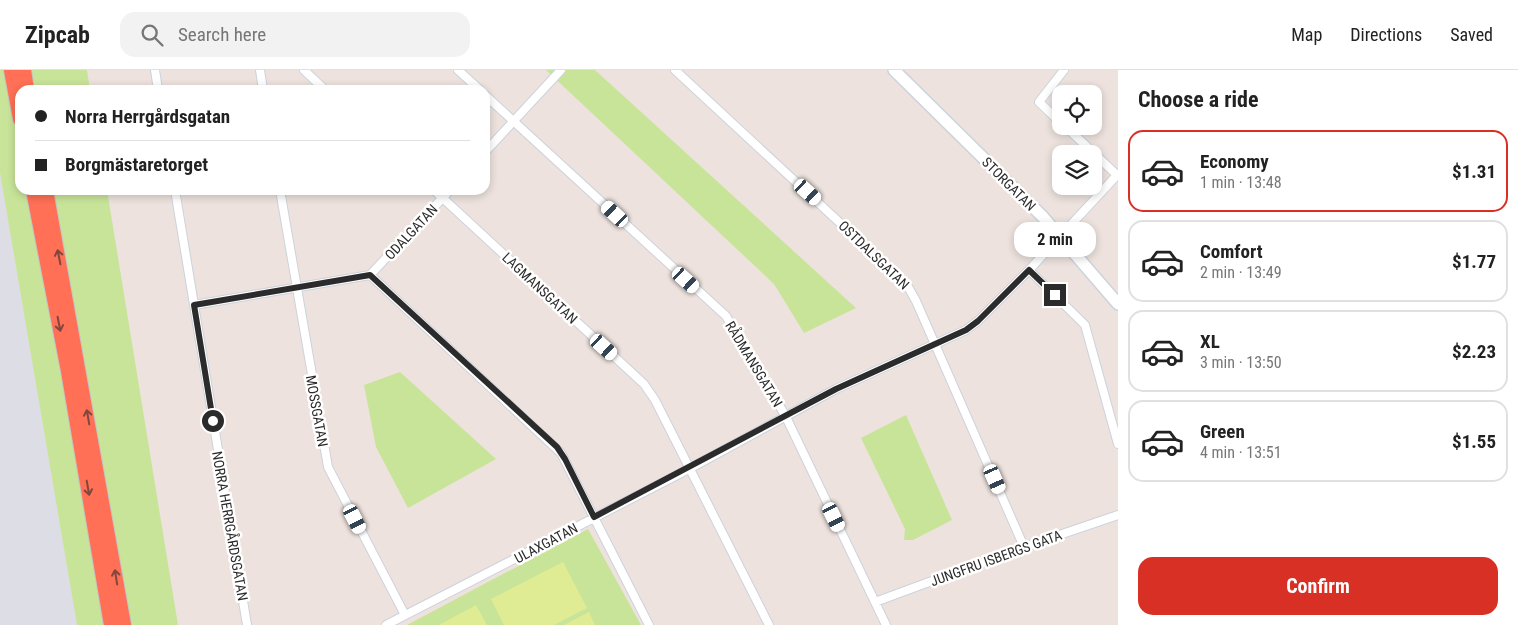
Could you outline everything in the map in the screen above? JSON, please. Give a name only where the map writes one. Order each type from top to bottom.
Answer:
[{"type":"highway","points":[[10,70],[15,93]]},
{"type":"highway","points":[[24,70],[26,85]]},
{"type":"highway","points":[[34,195],[74,410],[111,625]]},
{"type":"highway","points":[[47,195],[124,625]]},
{"type":"main road","name":"STORGATAN","points":[[894,70],[1063,233],[1118,304]]},
{"type":"main road","name":"STORGATAN","points":[[905,70],[1063,233],[1118,293]]},
{"type":"street","points":[[155,70],[157,85]]},
{"type":"street","points":[[260,70],[262,85]]},
{"type":"street","points":[[304,70],[320,85]]},
{"type":"street","points":[[458,70],[474,85]]},
{"type":"street","points":[[490,147],[561,70]]},
{"type":"street","name":"OSTDALSGATAN","points":[[676,70],[902,278],[914,296],[936,344],[1024,547]]},
{"type":"street","points":[[1052,85],[1064,70]]},
{"type":"street","points":[[1052,85],[1039,102],[1052,114]]},
{"type":"street","name":"RÅDMANSGATAN","points":[[490,99],[726,316],[786,417],[886,625]]},
{"type":"street","points":[[1075,135],[1118,175]]},
{"type":"street","name":"ULAXGATAN","points":[[386,625],[689,469],[836,389],[972,326],[1029,270],[1118,175]]},
{"type":"street","name":"NORRA HERRGÅRDSGATAN","points":[[176,195],[247,625]]},
{"type":"street","name":"MOSSGATAN","points":[[281,195],[328,467],[405,616]]},
{"type":"street","name":"LAGMANSGATAN","points":[[440,195],[644,384],[769,625]]},
{"type":"street","name":"ODALGATAN","points":[[370,275],[446,195]]},
{"type":"street","points":[[1029,270],[1085,325],[1118,444]]},
{"type":"street","points":[[194,305],[370,275],[557,447],[565,459],[649,625]]},
{"type":"street","name":"JUNGFRU ISBERGS GATA","points":[[875,602],[1024,547],[1118,515]]},
{"type":"shaded area","points":[[0,173],[77,625],[0,625]]},
{"type":"green space","points":[[0,70],[87,70],[89,85],[15,85],[15,195],[108,195],[178,625],[77,625],[0,173]]},
{"type":"green space","points":[[546,70],[595,70],[856,308],[804,333],[774,284]]},
{"type":"green space","points":[[400,372],[496,459],[408,508],[376,447],[364,385]]},
{"type":"green space","points":[[906,415],[952,520],[913,540],[904,540],[905,529],[861,438]]},
{"type":"green space","points":[[588,529],[641,625],[407,625]]},
{"type":"green space","points":[[563,562],[587,608],[554,625],[504,625],[491,599]]},
{"type":"green space","points":[[476,605],[487,625],[439,625]]},
{"type":"green space","points":[[589,612],[595,625],[564,625]]},
{"type":"route","points":[[213,421],[194,305],[370,275],[557,447],[562,453],[594,517],[689,469],[836,389],[966,330],[978,321],[1029,270],[1055,295]]}]
